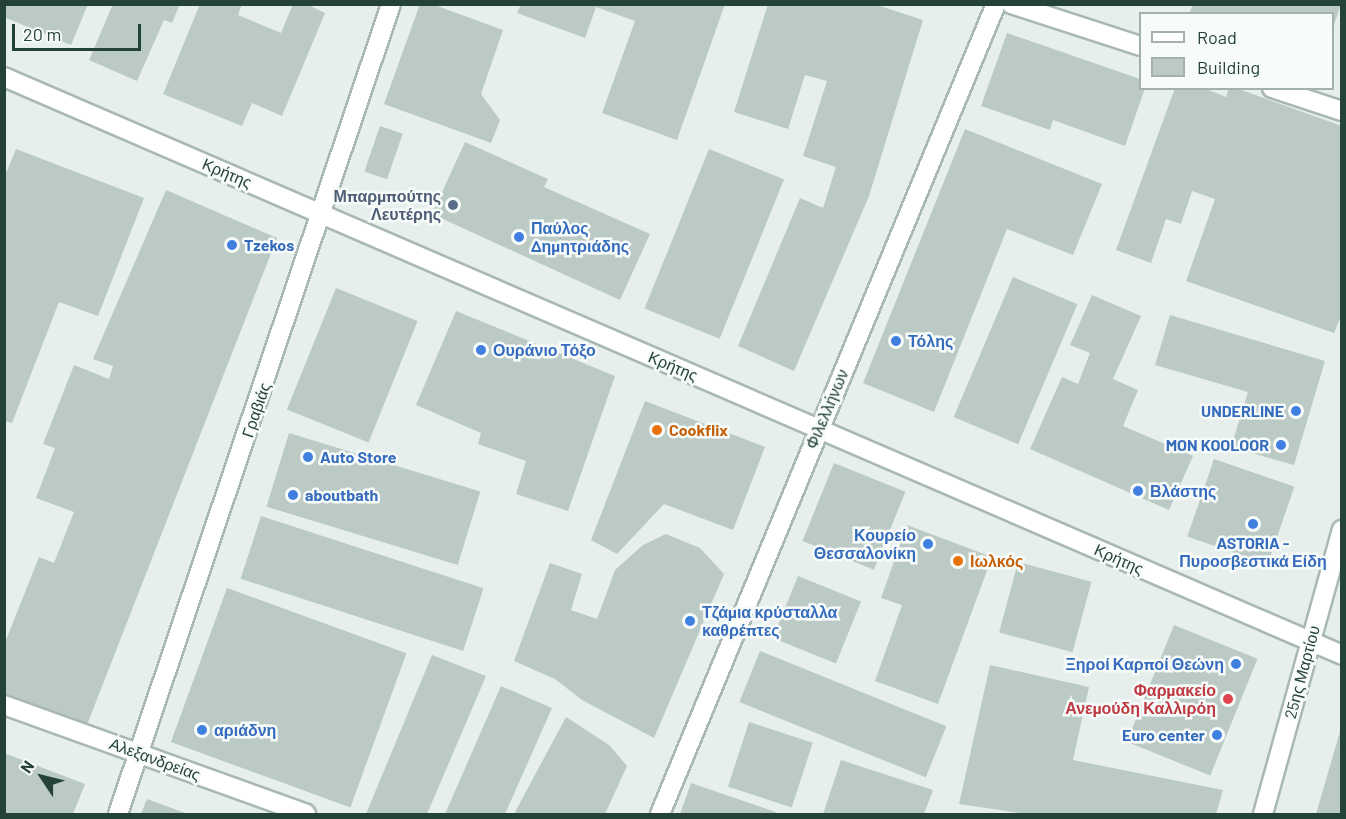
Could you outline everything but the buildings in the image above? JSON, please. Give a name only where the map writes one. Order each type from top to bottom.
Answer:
[{"type":"street","name":"Γραβιάς","points":[[118,814],[323,214],[391,4]]},
{"type":"street","name":"Φιλελλήνων","points":[[660,814],[996,4]]},
{"type":"street","points":[[1011,4],[1139,46]]},
{"type":"street","name":"Κρήτης","points":[[6,82],[323,214],[1341,655]]},
{"type":"street","points":[[1278,90],[1341,111]]},
{"type":"street","name":"25ης Μαρτίου","points":[[1263,814],[1341,530]]},
{"type":"street","name":"Αλεξανδρείας","points":[[4,705],[306,814]]},
{"type":"place","name":"Μπαρμπούτης Λευτέρης","points":[[453,205]]},
{"type":"place","name":"Παύλος Δημητριάδης","points":[[519,237]]},
{"type":"place","name":"Tzekos","points":[[232,245]]},
{"type":"place","name":"Τόλης","points":[[896,341]]},
{"type":"place","name":"Ουράνιο Τόξο","points":[[481,350]]},
{"type":"place","name":"UNDERLINE","points":[[1296,411]]},
{"type":"place","name":"Cookflix","points":[[657,430]]},
{"type":"place","name":"MON KOOLOOR","points":[[1281,445]]},
{"type":"place","name":"Auto Store","points":[[308,457]]},
{"type":"place","name":"Βλάστης","points":[[1138,491]]},
{"type":"place","name":"aboutbath","points":[[293,495]]},
{"type":"place","name":"ASTORIA - Πυροσβεστικά Είδη","points":[[1253,524]]},
{"type":"place","name":"Κουρείο Θεσσαλονίκη","points":[[928,544]]},
{"type":"place","name":"Ιωλκός","points":[[958,561]]},
{"type":"place","name":"Τζάμια κρύσταλλα καθρέπτες","points":[[690,621]]},
{"type":"place","name":"Ξηροί Καρποί Θεώνη","points":[[1236,664]]},
{"type":"place","name":"Φαρμακείο Ανεμούδη Καλλιρόη","points":[[1228,699]]},
{"type":"place","name":"αριάδνη","points":[[202,730]]},
{"type":"place","name":"Euro center","points":[[1217,735]]}]
